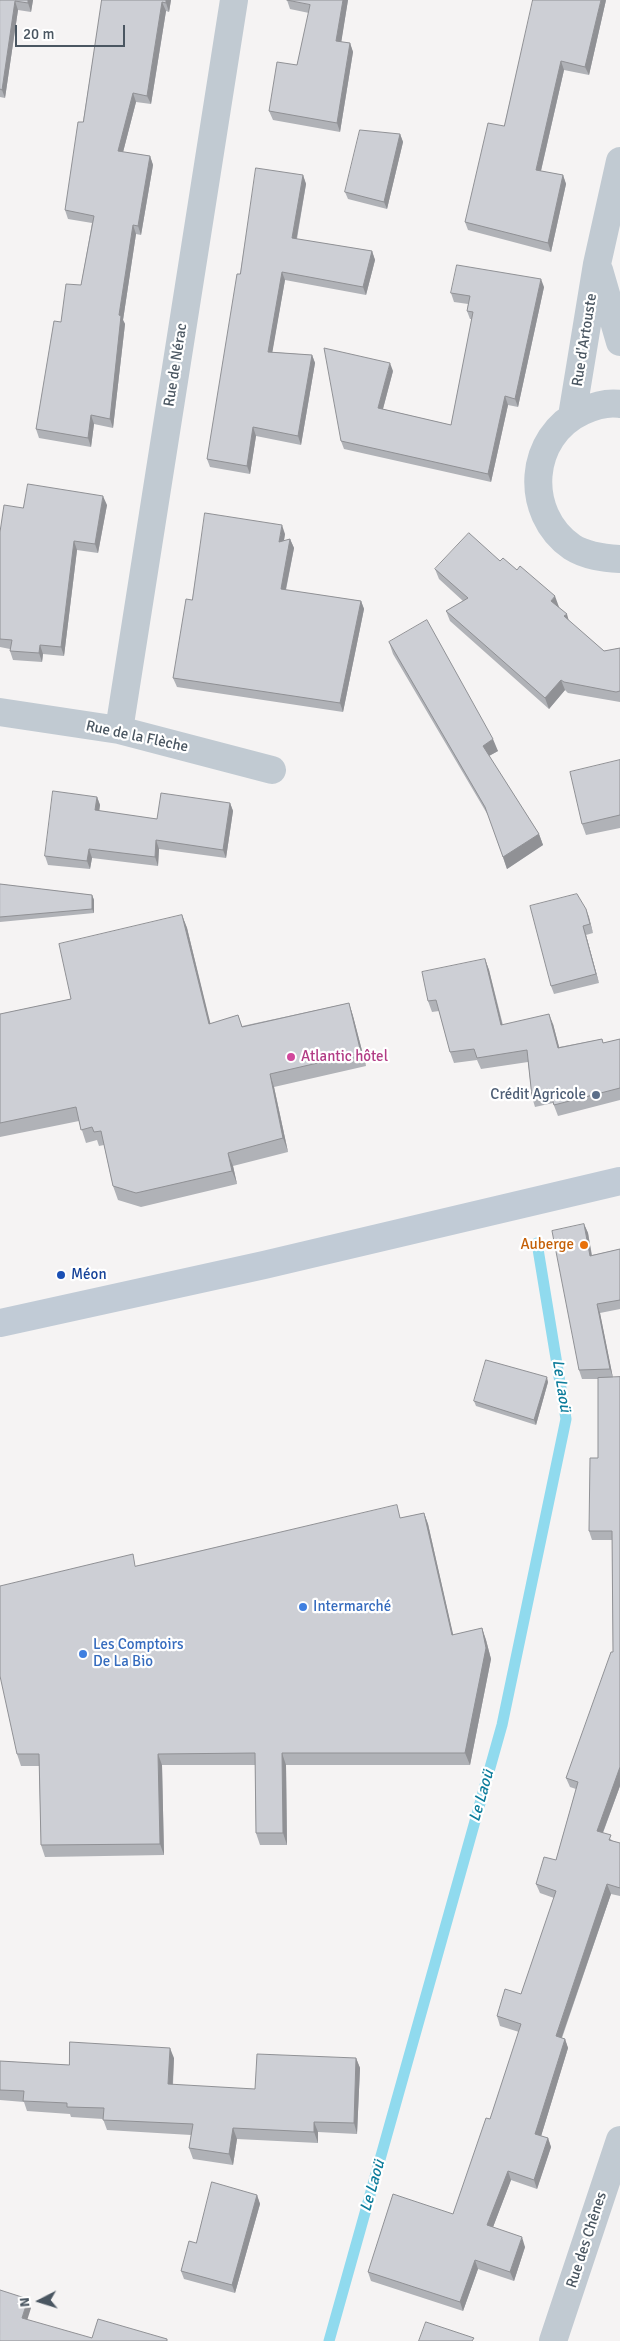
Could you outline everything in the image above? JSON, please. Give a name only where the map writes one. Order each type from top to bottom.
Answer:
[{"type":"main road","points":[[0,1323],[264,1265],[620,1181]]},
{"type":"street","name":"Rue de Nérac","points":[[119,730],[234,0]]},
{"type":"street","name":"Rue d'Artouste","points":[[572,416],[597,264],[620,161]]},
{"type":"street","name":"Rue d'Artouste","points":[[597,264],[620,342]]},
{"type":"street","name":"Rue d'Artouste","points":[[620,404],[593,407],[572,416],[553,434],[541,456],[537,482],[541,507],[554,530],[573,547],[597,557],[620,559]]},
{"type":"street","name":"Rue de la Flèche","points":[[0,712],[119,730],[272,770]]},
{"type":"street","name":"Rue des Chênes","points":[[553,2341],[620,2140]]},
{"type":"building","points":[[0,0],[28,0],[28,3],[15,1],[2,90],[0,89]]},
{"type":"building","points":[[102,0],[166,0],[166,3],[162,2],[147,96],[133,93],[118,151],[150,156],[138,226],[133,225],[119,315],[121,316],[110,419],[91,415],[88,438],[36,429],[54,321],[61,322],[66,284],[81,285],[94,216],[65,210],[78,122],[83,122]]},
{"type":"building","points":[[287,0],[343,0],[336,41],[350,43],[337,123],[269,111],[277,62],[297,65],[310,5]]},
{"type":"building","points":[[533,0],[601,0],[585,67],[561,61],[536,170],[563,175],[548,243],[465,222],[488,123],[504,126]]},
{"type":"building","points":[[360,130],[400,134],[384,202],[345,192]]},
{"type":"building","points":[[256,168],[303,175],[292,238],[372,251],[363,287],[282,272],[268,352],[312,355],[298,436],[253,427],[247,466],[207,459],[237,274],[240,274]]},
{"type":"building","points":[[457,265],[541,279],[515,399],[505,396],[488,474],[341,441],[324,348],[390,363],[378,408],[451,425],[473,312],[467,311],[470,296],[451,293]]},
{"type":"building","points":[[28,484],[103,496],[95,544],[74,541],[61,647],[40,645],[39,653],[10,651],[12,640],[0,639],[0,532],[4,505],[23,508]]},
{"type":"building","points":[[205,513],[282,525],[279,542],[290,539],[281,589],[361,601],[340,703],[173,678],[186,599],[192,600]]},
{"type":"building","points":[[469,533],[500,561],[503,558],[517,570],[520,566],[555,596],[551,601],[567,614],[564,616],[604,651],[620,648],[620,691],[616,692],[561,680],[545,698],[446,611],[468,598],[435,569]]},
{"type":"building","points":[[427,620],[493,739],[483,746],[539,834],[503,857],[485,807],[389,642]]},
{"type":"building","points":[[620,760],[620,815],[582,824],[570,772]]},
{"type":"building","points":[[53,791],[97,797],[95,810],[157,819],[161,793],[230,803],[223,850],[156,840],[155,857],[89,849],[87,861],[45,856]]},
{"type":"building","points":[[0,884],[92,895],[92,909],[0,917]]},
{"type":"building","points":[[577,894],[586,909],[590,924],[583,926],[596,974],[551,986],[530,906]]},
{"type":"building","points":[[182,915],[209,1024],[238,1015],[242,1027],[349,1003],[361,1053],[270,1074],[283,1138],[228,1153],[232,1171],[136,1193],[113,1186],[101,1131],[94,1132],[92,1127],[81,1130],[76,1107],[0,1123],[0,1014],[71,999],[59,944]]},
{"type":"building","points":[[485,959],[501,1025],[549,1014],[558,1048],[602,1039],[603,1043],[620,1039],[620,1088],[554,1105],[550,1092],[532,1097],[527,1050],[477,1058],[474,1049],[450,1052],[436,1000],[428,1001],[422,972]]},
{"type":"building","points":[[584,1224],[590,1256],[620,1249],[620,1300],[597,1304],[610,1369],[579,1370],[552,1231]]},
{"type":"building","points":[[486,1360],[547,1377],[534,1420],[474,1401]]},
{"type":"building","points":[[620,1377],[620,1767],[597,1831],[611,1835],[609,1840],[620,1843],[620,1888],[607,1884],[556,2036],[565,2039],[535,2134],[548,2138],[534,2180],[508,2171],[487,2225],[522,2237],[510,2272],[475,2260],[460,2302],[368,2272],[393,2194],[453,2214],[486,2118],[490,2119],[521,2024],[497,2016],[505,1989],[521,1994],[556,1891],[536,1884],[544,1857],[556,1860],[578,1782],[566,1778],[611,1652],[613,1652],[612,1531],[589,1531],[590,1458],[598,1458],[598,1378]]},
{"type":"building","points":[[397,1505],[400,1518],[424,1513],[452,1635],[482,1628],[486,1648],[465,1753],[282,1753],[283,1833],[256,1833],[255,1753],[158,1754],[160,1844],[41,1845],[39,1754],[17,1754],[0,1676],[0,1586],[133,1554],[135,1566]]},
{"type":"building","points":[[70,2042],[170,2048],[168,2084],[255,2089],[257,2054],[356,2058],[354,2123],[314,2122],[314,2132],[233,2128],[229,2154],[189,2148],[193,2124],[103,2120],[104,2108],[67,2107],[67,2103],[23,2101],[24,2091],[0,2090],[0,2061],[69,2065]]},
{"type":"building","points":[[212,2182],[257,2195],[232,2285],[181,2271],[189,2241],[196,2243]]},
{"type":"building","points":[[0,2290],[28,2299],[22,2318],[92,2338],[98,2319],[167,2339],[167,2341],[0,2341]]},
{"type":"building","points":[[426,2322],[474,2338],[472,2341],[419,2341]]},
{"type":"waterway","name":"Le Laoü","points":[[329,2341],[502,1725],[566,1419],[537,1243]]},
{"type":"place","name":"Atlantic hôtel","points":[[291,1057]]},
{"type":"place","name":"Crédit Agricole","points":[[596,1095]]},
{"type":"place","name":"Auberge","points":[[584,1245]]},
{"type":"place","name":"Méon","points":[[61,1275]]},
{"type":"place","name":"Intermarché","points":[[303,1607]]},
{"type":"place","name":"Les Comptoirs De La Bio","points":[[83,1654]]}]
